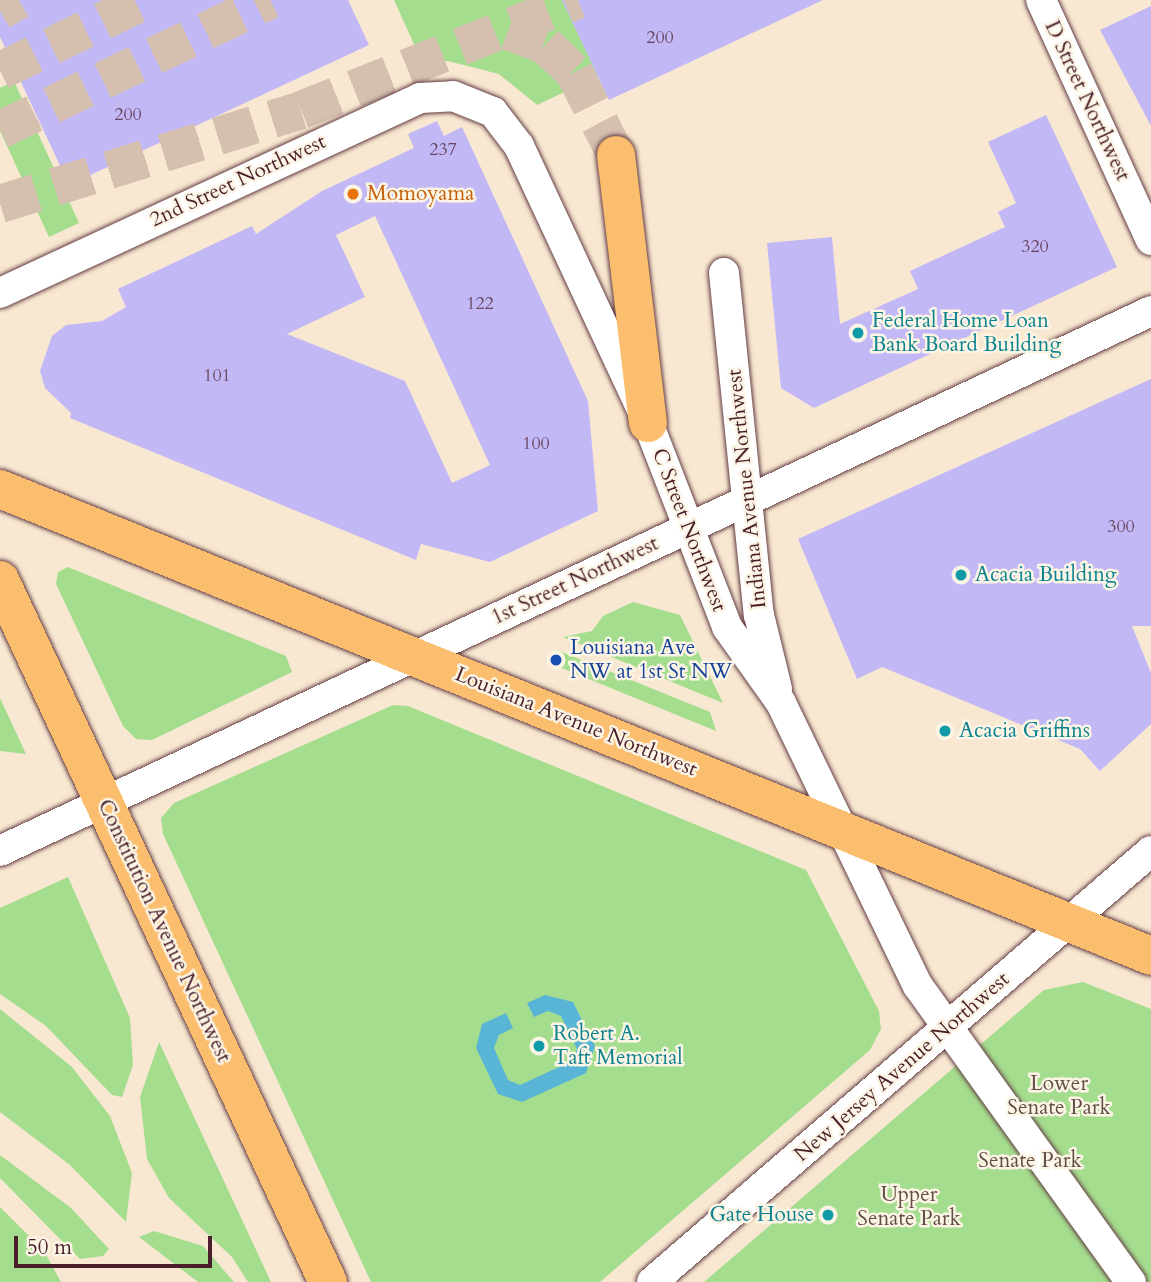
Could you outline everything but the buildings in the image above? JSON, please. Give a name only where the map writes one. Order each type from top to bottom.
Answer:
[{"type":"main road","points":[[615,155],[648,423]]},
{"type":"main road","name":"Louisiana Avenue Northwest","points":[[0,489],[839,827],[1151,956]]},
{"type":"main road","name":"Constitution Avenue Northwest","points":[[0,580],[327,1282]]},
{"type":"street","name":"D Street Northwest","points":[[1041,0],[1151,240]]},
{"type":"street","name":"2nd Street Northwest","points":[[0,292],[402,105],[438,95],[480,104]]},
{"type":"street","name":"C Street Northwest","points":[[480,104],[519,146],[648,423],[727,628],[781,703],[918,986],[1131,1282]]},
{"type":"street","name":"Indiana Avenue Northwest","points":[[724,273],[759,615],[781,703]]},
{"type":"street","name":"1st Street Northwest","points":[[0,851],[1151,311]]},
{"type":"street","name":"New Jersey Avenue Northwest","points":[[652,1282],[1151,852]]},
{"type":"green space","points":[[394,0],[562,0],[598,76],[537,105],[499,74],[448,61],[423,64]]},
{"type":"green space","points":[[14,81],[79,223],[49,237],[0,131],[0,88]]},
{"type":"green space","points":[[68,567],[286,656],[292,672],[152,740],[136,739],[123,726],[56,584],[58,572]]},
{"type":"green space","points":[[633,602],[680,615],[723,703],[563,637],[592,631],[603,616]]},
{"type":"green space","points":[[557,650],[710,712],[716,731],[552,664]]},
{"type":"green space","points":[[0,698],[26,754],[0,751]]},
{"type":"green space","points":[[393,705],[408,706],[806,870],[879,1011],[881,1029],[870,1050],[600,1282],[371,1282],[163,834],[161,818],[174,803]]},
{"type":"green space","points":[[68,877],[130,1018],[133,1065],[122,1097],[112,1095],[46,1026],[0,994],[0,908]]},
{"type":"green space","name":"Senate Park","points":[[1083,982],[1151,1009],[1151,1282],[704,1282],[1044,990]]},
{"type":"green space","points":[[0,1009],[72,1067],[110,1116],[132,1173],[126,1222],[70,1165],[0,1112]]},
{"type":"green space","points":[[159,1042],[271,1282],[248,1282],[232,1257],[169,1198],[147,1159],[140,1097]]},
{"type":"green space","points":[[0,1155],[71,1208],[109,1249],[103,1256],[80,1259],[0,1178]]},
{"type":"green space","points":[[0,1207],[44,1251],[61,1282],[0,1282]]},
{"type":"green space","points":[[154,1231],[203,1246],[234,1282],[198,1282],[139,1237]]},
{"type":"water","points":[[545,995],[573,1002],[595,1046],[586,1073],[522,1102],[498,1094],[476,1048],[482,1024],[506,1013],[513,1028],[499,1035],[494,1048],[508,1080],[520,1085],[572,1061],[577,1049],[561,1016],[548,1011],[534,1017],[527,1003]]},
{"type":"tunnel","points":[[0,11],[19,0]]},
{"type":"tunnel","points":[[0,71],[146,0]]},
{"type":"tunnel","points":[[0,130],[270,0]]},
{"type":"tunnel","points":[[0,204],[301,110],[578,0]]},
{"type":"tunnel","points":[[508,31],[545,45],[574,72],[616,155]]},
{"type":"place","name":"Momoyama","points":[[353,194]]},
{"type":"place","name":"Federal Home Loan Bank Board Building","points":[[858,333]]},
{"type":"place","name":"Acacia Building","points":[[961,575]]},
{"type":"place","name":"Louisiana Ave NW at 1st St NW","points":[[556,660]]},
{"type":"place","name":"Acacia Griffins","points":[[945,731]]},
{"type":"place","name":"Robert A. Taft Memorial","points":[[539,1046]]},
{"type":"place","name":"Gate House","points":[[828,1215]]},
{"type":"park label","name":"Lower Senate Park","points":[[1059,1096]]},
{"type":"park label","name":"Upper Senate Park","points":[[909,1207]]}]
